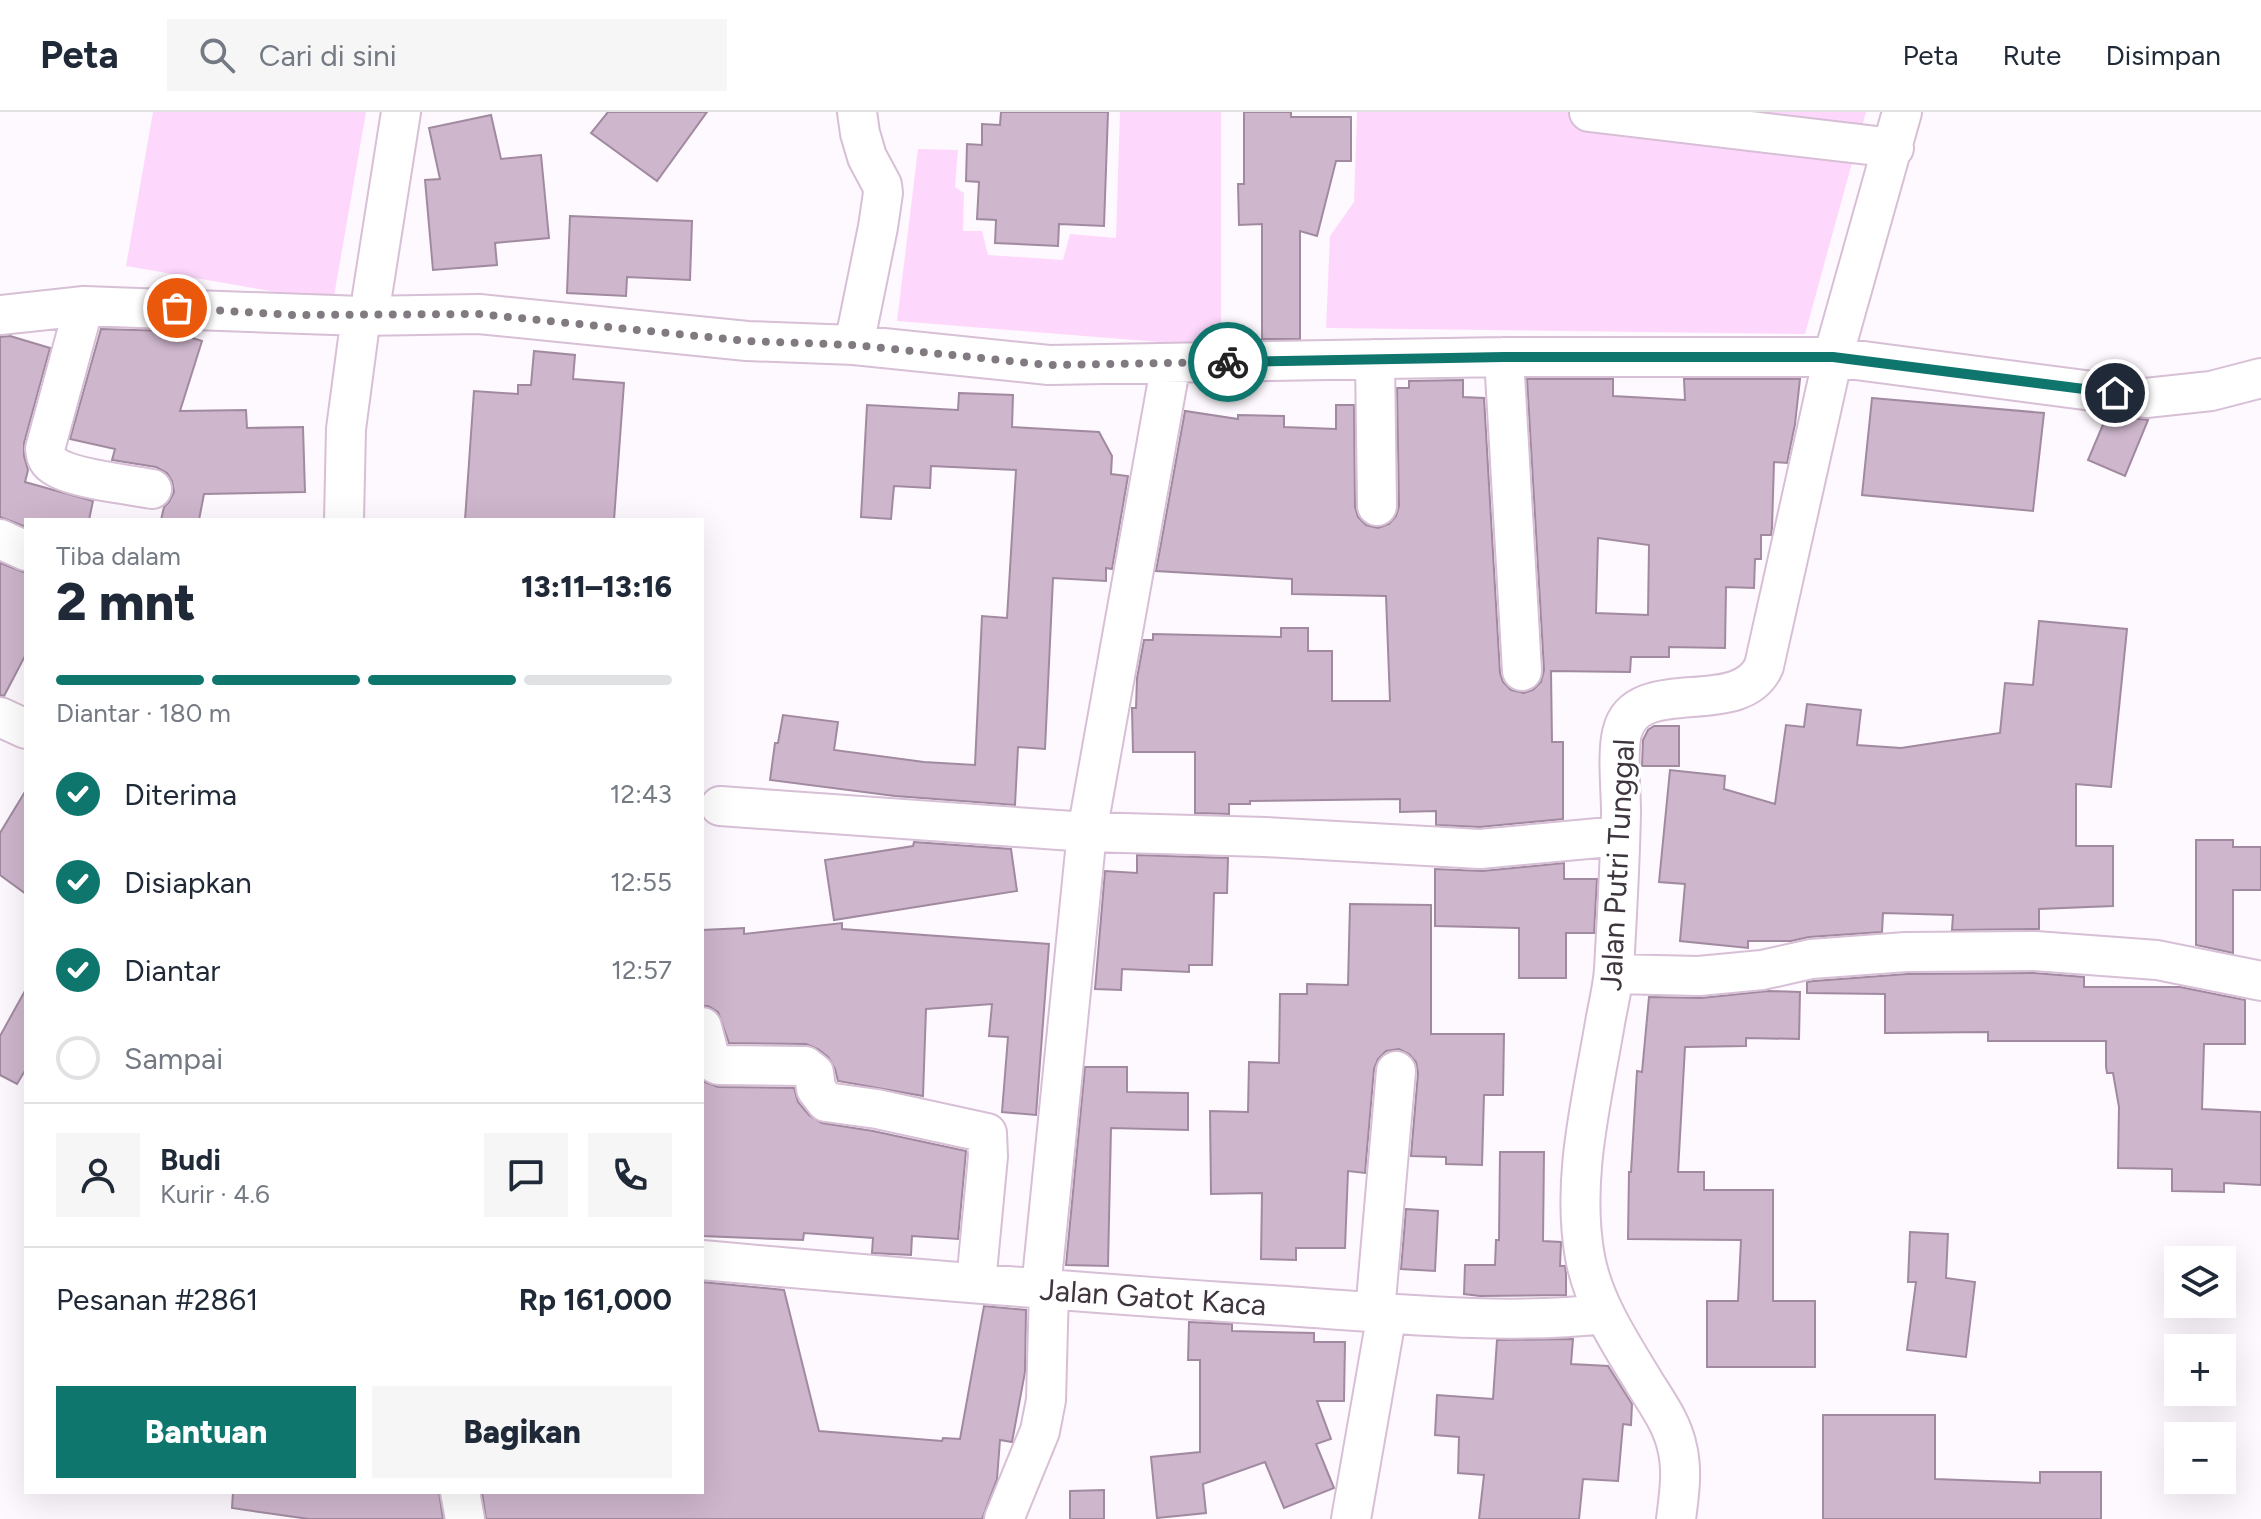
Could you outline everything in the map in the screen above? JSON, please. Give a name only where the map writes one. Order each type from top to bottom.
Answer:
[{"type":"street","points":[[344,518],[346,429],[372,296],[401,112]]},
{"type":"street","points":[[854,345],[883,193],[867,157],[857,112]]},
{"type":"street","points":[[1589,112],[1898,130]]},
{"type":"street","name":"Jalan Putri Tunggal","points":[[1676,1519],[1680,1476],[1678,1449],[1671,1428],[1605,1314],[1586,1260],[1581,1226],[1585,1136],[1614,974],[1621,734],[1629,718],[1651,704],[1735,692],[1759,677],[1833,357],[1898,130]]},
{"type":"street","points":[[84,306],[45,449],[46,458],[53,466],[67,472],[152,489]]},
{"type":"street","points":[[0,315],[84,306],[368,316],[479,314],[747,341],[854,345],[1049,365],[1504,357],[1833,357],[2146,398],[2211,391],[2261,378]]},
{"type":"street","points":[[1504,357],[1522,671]]},
{"type":"street","points":[[1375,359],[1377,506]]},
{"type":"street","points":[[1004,1519],[1040,1431],[1046,1400],[1045,1290],[1087,832],[1171,363]]},
{"type":"street","points":[[0,539],[24,550]]},
{"type":"street","points":[[0,717],[24,728]]},
{"type":"street","points":[[720,806],[1087,832],[1281,837],[1480,849],[1620,836]]},
{"type":"street","points":[[1614,974],[1699,976],[1762,970],[1811,959],[1906,952],[2035,951],[2157,960],[2261,981]]},
{"type":"street","points":[[704,1035],[711,1061],[718,1065],[805,1066],[814,1073],[816,1089],[826,1102],[877,1109],[987,1133],[988,1156],[976,1283]]},
{"type":"street","points":[[1351,1519],[1381,1312],[1396,1071]]},
{"type":"street","name":"Jalan Gatot Kaca","points":[[704,1260],[1045,1290],[1381,1312],[1526,1320],[1605,1314]]},
{"type":"street","points":[[460,1494],[465,1519]]},
{"type":"shaded area","points":[[153,112],[366,112],[333,302],[126,266]]},
{"type":"shaded area","points":[[1120,112],[1221,112],[1221,347],[897,321],[918,149],[958,150],[955,187],[964,193],[963,231],[982,231],[988,255],[1063,260],[1070,234],[1116,238]]},
{"type":"shaded area","points":[[1357,112],[1866,112],[1805,334],[1326,328],[1330,236],[1354,202]]},
{"type":"building","points":[[608,112],[707,112],[657,181],[591,133]]},
{"type":"building","points":[[1001,112],[1108,112],[1104,226],[1059,224],[1058,246],[995,243],[996,220],[977,219],[979,182],[966,181],[967,144],[982,145],[982,124],[1000,125]]},
{"type":"building","points":[[1244,112],[1291,112],[1291,117],[1351,117],[1351,161],[1336,161],[1317,236],[1300,231],[1300,339],[1262,339],[1262,224],[1239,225],[1238,184],[1244,184]]},
{"type":"building","points":[[491,115],[501,159],[541,155],[549,238],[495,243],[497,265],[433,270],[425,180],[440,179],[429,128]]},
{"type":"building","points":[[570,216],[692,221],[690,280],[627,277],[626,296],[567,293]]},
{"type":"building","points":[[101,329],[169,331],[202,341],[180,411],[246,410],[247,428],[303,427],[305,492],[204,494],[199,518],[161,518],[164,507],[174,492],[167,473],[156,467],[112,460],[115,449],[70,439]]},
{"type":"building","points":[[10,336],[50,348],[24,443],[28,470],[25,482],[93,501],[89,518],[24,518],[24,526],[0,517],[0,337]]},
{"type":"building","points":[[534,351],[575,355],[573,379],[624,383],[614,518],[465,518],[474,391],[518,394],[518,385],[531,385]]},
{"type":"building","points":[[1527,379],[1613,379],[1613,396],[1685,400],[1684,379],[1800,379],[1787,463],[1774,462],[1771,535],[1761,535],[1761,559],[1755,559],[1754,588],[1726,587],[1725,648],[1669,647],[1669,657],[1631,657],[1630,672],[1551,671],[1552,742],[1563,742],[1563,819],[1480,827],[1436,825],[1436,811],[1400,812],[1400,799],[1250,801],[1250,804],[1229,804],[1229,814],[1195,813],[1195,752],[1133,752],[1132,708],[1136,708],[1137,678],[1144,640],[1153,640],[1153,634],[1281,637],[1281,628],[1308,628],[1308,651],[1332,651],[1332,701],[1390,701],[1386,596],[1292,594],[1292,579],[1156,571],[1185,411],[1238,419],[1238,415],[1284,416],[1284,427],[1336,429],[1336,405],[1354,405],[1355,507],[1358,517],[1366,525],[1378,528],[1389,524],[1399,506],[1397,388],[1409,388],[1409,381],[1463,380],[1463,397],[1484,398],[1500,673],[1511,690],[1524,693],[1541,682],[1544,670]],"holes":[[[1598,538],[1649,545],[1648,615],[1596,613]]]},
{"type":"building","points":[[959,393],[1013,395],[1012,427],[1099,432],[1112,456],[1111,474],[1128,476],[1112,569],[1106,568],[1106,581],[1053,578],[1045,749],[1018,747],[1015,805],[895,796],[770,780],[783,715],[838,722],[834,750],[924,762],[975,765],[982,616],[1007,618],[1016,470],[931,466],[930,488],[894,486],[891,519],[861,517],[867,405],[958,410]]},
{"type":"building","points":[[1872,398],[2044,413],[2033,511],[1862,495]]},
{"type":"building","points":[[2107,415],[2148,420],[2125,476],[2088,460]]},
{"type":"building","points":[[0,563],[24,572],[24,658],[4,696],[0,695]]},
{"type":"building","points":[[2039,621],[2127,629],[2111,787],[2076,784],[2076,846],[2113,846],[2113,906],[2039,909],[2039,929],[1952,930],[1953,915],[1883,913],[1882,932],[1791,941],[1748,941],[1748,948],[1680,941],[1685,884],[1659,882],[1670,770],[1725,776],[1724,789],[1775,804],[1786,725],[1804,727],[1807,704],[1861,710],[1857,745],[1901,748],[2000,733],[2005,683],[2033,685]]},
{"type":"building","points":[[1654,726],[1679,726],[1679,766],[1642,766],[1643,740]]},
{"type":"building","points":[[24,793],[24,893],[0,875],[0,833]]},
{"type":"building","points":[[2196,840],[2233,840],[2233,847],[2261,847],[2261,890],[2233,890],[2233,953],[2196,945]]},
{"type":"building","points":[[914,842],[1011,849],[1017,891],[834,920],[825,860],[913,846]]},
{"type":"building","points":[[1137,855],[1228,858],[1227,893],[1214,893],[1212,965],[1189,965],[1189,972],[1122,969],[1121,990],[1095,989],[1105,871],[1137,873]]},
{"type":"building","points":[[1564,863],[1564,879],[1597,879],[1594,933],[1566,933],[1566,978],[1519,978],[1519,928],[1435,926],[1435,869],[1482,871]]},
{"type":"building","points":[[1350,904],[1431,905],[1431,1034],[1504,1034],[1503,1095],[1484,1095],[1482,1165],[1446,1164],[1446,1157],[1411,1156],[1418,1073],[1416,1062],[1399,1049],[1386,1051],[1374,1069],[1365,1173],[1348,1171],[1345,1248],[1296,1248],[1296,1260],[1261,1259],[1262,1193],[1211,1194],[1210,1111],[1248,1112],[1249,1062],[1279,1063],[1280,994],[1307,994],[1307,984],[1348,985]]},
{"type":"building","points":[[842,923],[842,929],[1049,944],[1036,1115],[1002,1112],[1008,1037],[989,1036],[992,1004],[926,1009],[923,1096],[838,1081],[828,1057],[806,1044],[729,1043],[718,1012],[704,1006],[704,930],[744,928],[744,934]]},
{"type":"building","points":[[2034,973],[2084,977],[2084,987],[2180,987],[2245,1000],[2245,1044],[2204,1044],[2202,1109],[2261,1112],[2261,1185],[2224,1183],[2224,1192],[2172,1191],[2172,1169],[2118,1168],[2119,1107],[2113,1073],[2107,1073],[2106,1041],[1988,1041],[1988,1032],[1885,1033],[1885,994],[1807,993],[1807,982],[1814,981],[1907,974]]},
{"type":"building","points":[[1768,991],[1800,992],[1799,1039],[1746,1038],[1746,1046],[1685,1047],[1678,1172],[1704,1172],[1704,1190],[1773,1190],[1773,1301],[1815,1301],[1815,1367],[1707,1367],[1707,1301],[1738,1301],[1741,1240],[1628,1239],[1629,1172],[1637,1071],[1642,1072],[1649,997],[1701,998]]},
{"type":"building","points":[[24,993],[24,1072],[17,1084],[0,1075],[0,1036]]},
{"type":"building","points":[[1085,1067],[1127,1067],[1127,1092],[1188,1093],[1188,1130],[1111,1128],[1108,1266],[1066,1265]]},
{"type":"building","points":[[704,1082],[718,1087],[794,1088],[798,1102],[809,1115],[822,1123],[966,1151],[958,1239],[912,1236],[911,1255],[872,1253],[873,1238],[804,1233],[803,1240],[704,1236]]},
{"type":"building","points":[[1500,1152],[1544,1152],[1543,1241],[1561,1242],[1560,1266],[1565,1266],[1566,1295],[1464,1294],[1465,1265],[1495,1265],[1496,1240],[1499,1240]]},
{"type":"building","points":[[1406,1209],[1438,1211],[1435,1271],[1401,1269]]},
{"type":"building","points":[[1910,1232],[1948,1234],[1946,1278],[1975,1282],[1966,1357],[1907,1350],[1916,1282],[1908,1282]]},
{"type":"building","points":[[704,1282],[784,1290],[819,1431],[942,1441],[943,1438],[960,1439],[984,1306],[1026,1310],[1025,1372],[1012,1442],[1000,1440],[997,1479],[982,1519],[486,1519],[482,1494],[704,1494]]},
{"type":"building","points":[[1189,1322],[1232,1324],[1232,1331],[1314,1333],[1314,1342],[1345,1342],[1344,1401],[1317,1401],[1331,1439],[1316,1444],[1334,1488],[1284,1508],[1265,1462],[1203,1484],[1206,1513],[1157,1518],[1151,1457],[1200,1452],[1200,1360],[1188,1360]]},
{"type":"building","points":[[1573,1339],[1571,1364],[1608,1366],[1632,1404],[1631,1425],[1623,1424],[1618,1481],[1583,1479],[1579,1519],[1479,1519],[1484,1475],[1458,1473],[1459,1437],[1435,1435],[1437,1395],[1493,1399],[1497,1340]]},
{"type":"building","points":[[1823,1415],[1935,1415],[1935,1479],[2040,1483],[2040,1472],[2101,1472],[2101,1519],[1823,1519]]},
{"type":"building","points":[[1104,1490],[1104,1519],[1070,1519],[1070,1491]]},
{"type":"building","points":[[233,1494],[439,1494],[443,1519],[309,1519],[232,1508]]},
{"type":"way so far","points":[[177,308],[294,315],[479,314],[747,341],[854,345],[1049,365],[1228,362]]},
{"type":"route","points":[[1228,362],[1504,357],[1833,357],[2115,393]]}]
